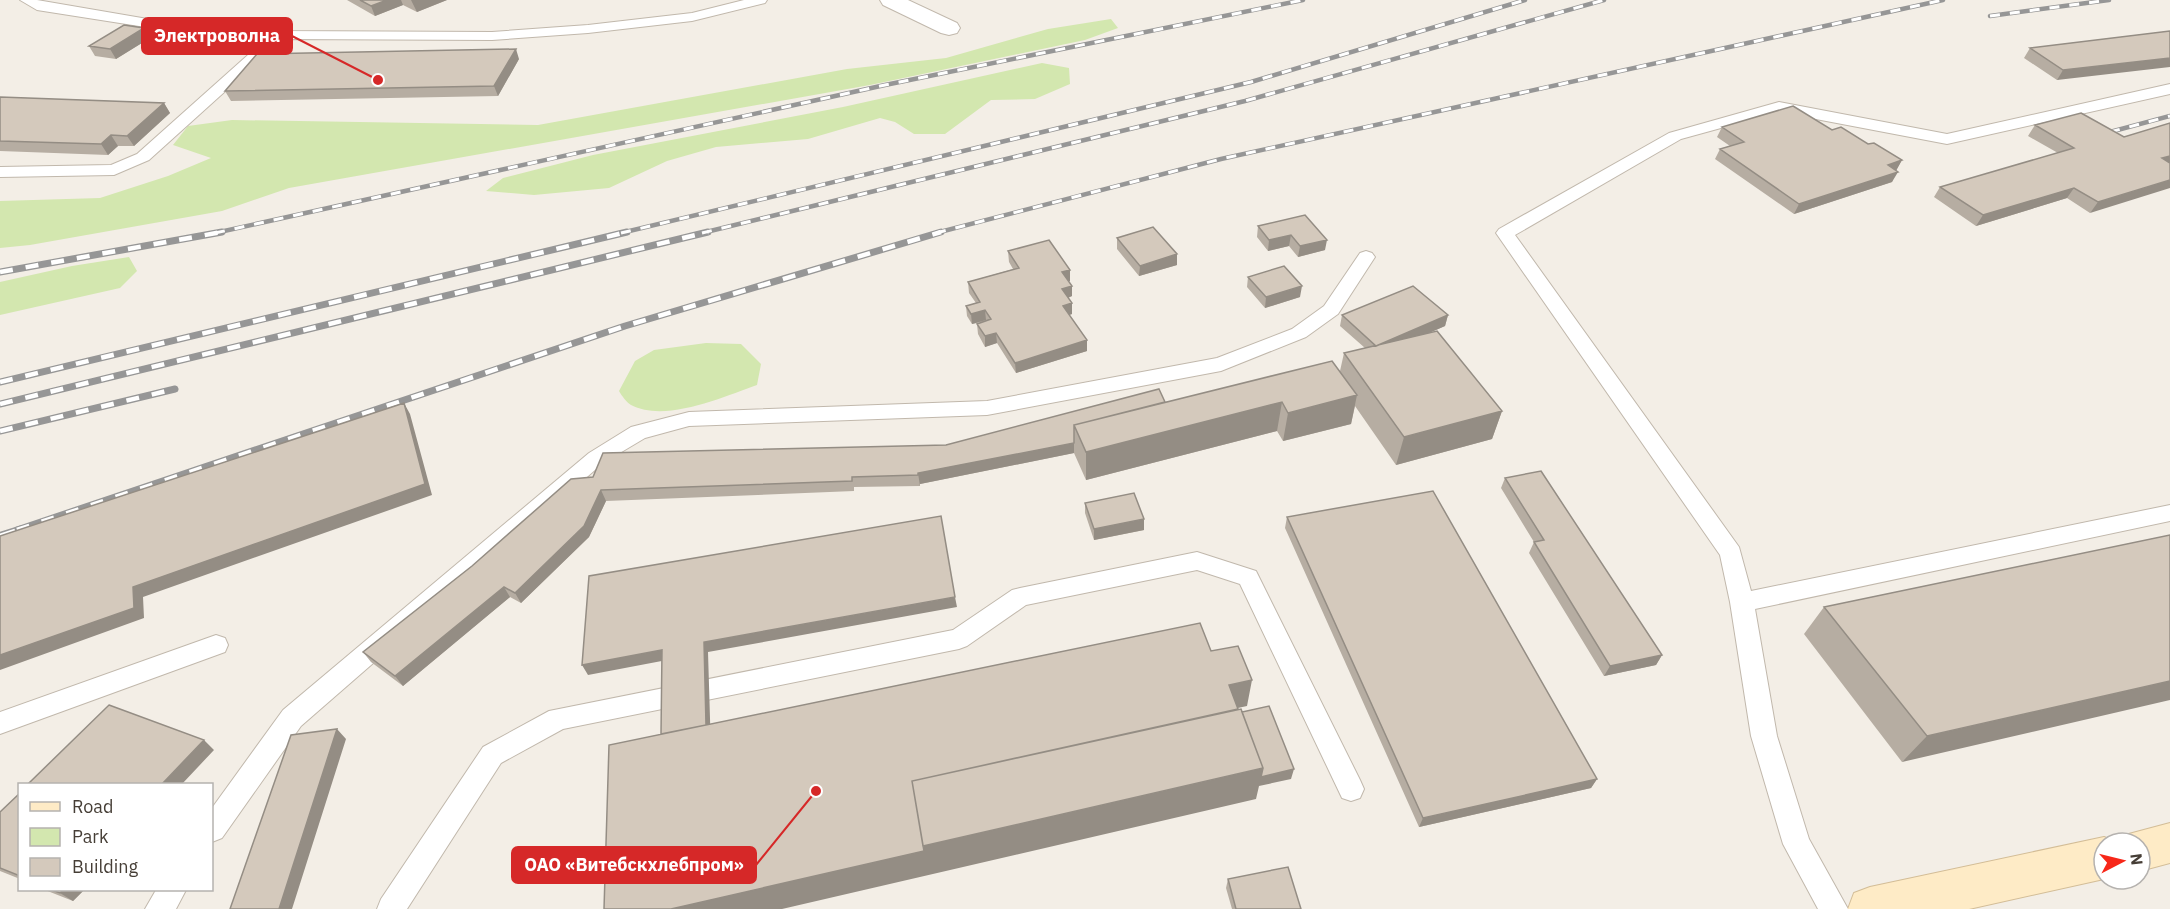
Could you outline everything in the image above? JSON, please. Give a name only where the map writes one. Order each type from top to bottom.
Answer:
[{"type":"street","points":[[891,0],[949,28]]},
{"type":"street","points":[[2152,847],[2170,843]]},
{"type":"street","points":[[1870,909],[2092,861]]},
{"type":"lane","points":[[27,0],[37,6],[171,27],[279,35],[492,36],[588,29],[692,17],[760,0]]},
{"type":"lane","points":[[0,172],[114,170],[143,157],[279,35]]},
{"type":"lane","points":[[1834,909],[1797,844],[1764,736],[1742,602],[1731,553],[1505,233],[1675,136],[1779,107],[1947,139],[2170,89]]},
{"type":"lane","points":[[213,828],[292,718],[596,458],[638,432],[689,419],[987,408],[1221,364],[1299,333],[1331,310],[1366,257]]},
{"type":"lane","points":[[1742,602],[2170,513]]},
{"type":"lane","points":[[390,909],[492,755],[558,719],[959,639],[1020,597],[1197,561],[1248,578],[1352,789]]},
{"type":"lane","points":[[0,723],[216,645]]},
{"type":"lane","points":[[159,909],[171,891]]},
{"type":"green space","points":[[1111,19],[1118,28],[1085,40],[870,85],[289,188],[222,211],[30,245],[0,248],[0,201],[100,198],[168,176],[211,158],[173,145],[188,126],[232,120],[538,125],[847,69],[946,58],[1048,29]]},
{"type":"green space","points":[[1042,63],[1069,68],[1070,84],[1035,99],[991,100],[945,134],[914,134],[895,122],[880,118],[808,139],[716,147],[667,161],[609,188],[534,195],[486,191],[503,178],[593,155],[843,107]]},
{"type":"green space","points":[[129,257],[137,271],[120,288],[0,315],[0,282],[72,266]]},
{"type":"green space","points":[[706,343],[741,344],[761,364],[757,385],[694,406],[660,411],[645,410],[631,405],[619,391],[635,361],[654,350]]},
{"type":"building","points":[[360,0],[387,0],[371,6]]},
{"type":"building","points":[[124,25],[144,28],[110,49],[89,46]]},
{"type":"building","points":[[2170,31],[2170,58],[2063,70],[2030,48]]},
{"type":"building","points":[[516,49],[494,86],[225,91],[257,54]]},
{"type":"building","points":[[0,97],[164,103],[127,136],[111,135],[101,144],[0,141]]},
{"type":"building","points":[[1793,106],[1832,130],[1841,127],[1868,144],[1874,143],[1902,160],[1888,165],[1898,172],[1799,204],[1720,149],[1744,142],[1722,127]]},
{"type":"building","points":[[2081,113],[2124,137],[2170,123],[2170,156],[2162,158],[2170,163],[2170,180],[2098,202],[2074,188],[1983,215],[1940,187],[2074,148],[2035,125]]},
{"type":"building","points":[[1305,215],[1327,240],[1300,246],[1291,235],[1269,240],[1258,226]]},
{"type":"building","points":[[1153,227],[1177,254],[1140,266],[1117,238]]},
{"type":"building","points":[[1049,240],[1070,270],[1062,272],[1072,286],[1062,289],[1072,303],[1063,306],[1087,340],[1015,363],[996,333],[985,336],[977,324],[991,319],[985,310],[971,314],[966,306],[980,302],[968,282],[1019,268],[1008,251]]},
{"type":"building","points":[[1284,266],[1302,286],[1266,297],[1248,277]]},
{"type":"building","points":[[1413,286],[1448,315],[1376,346],[1342,315]]},
{"type":"building","points":[[1437,331],[1502,411],[1404,437],[1344,353]]},
{"type":"building","points":[[1332,361],[1357,395],[1288,413],[1282,402],[1086,452],[1074,425]]},
{"type":"building","points":[[1159,389],[1165,402],[1074,425],[1074,443],[918,473],[918,475],[852,477],[852,481],[601,490],[584,526],[515,593],[504,587],[395,676],[363,652],[472,566],[571,479],[593,477],[603,453],[946,445]]},
{"type":"building","points":[[404,403],[425,484],[133,587],[134,608],[0,655],[0,536]]},
{"type":"building","points":[[1541,471],[1662,655],[1610,666],[1534,542],[1544,540],[1505,478]]},
{"type":"building","points":[[1433,491],[1597,779],[1423,818],[1287,517]]},
{"type":"building","points":[[1134,493],[1144,519],[1094,529],[1085,503]]},
{"type":"building","points":[[941,516],[955,597],[704,642],[706,725],[661,734],[662,650],[582,665],[589,576]]},
{"type":"building","points":[[2170,535],[2170,681],[1927,736],[1824,607]]},
{"type":"building","points":[[1200,623],[1211,651],[1238,646],[1252,680],[1229,685],[1238,709],[912,781],[924,851],[671,909],[604,909],[609,745]]},
{"type":"building","points":[[109,705],[204,740],[163,783],[29,783]]},
{"type":"building","points":[[1269,706],[1294,769],[1261,777],[1263,768],[1242,712]]},
{"type":"building","points":[[1241,709],[1263,768],[923,846],[912,781]]},
{"type":"building","points":[[337,729],[279,909],[230,909],[291,735]]},
{"type":"building","points":[[18,795],[18,875],[0,868],[0,812]]},
{"type":"building","points":[[1288,867],[1301,909],[1236,909],[1228,879]]},
{"type":"railway","points":[[215,233],[885,85],[1303,0]]},
{"type":"railway","points":[[621,233],[1251,82],[1525,0]]},
{"type":"railway","points":[[702,233],[1245,101],[1604,0]]},
{"type":"railway","points":[[936,233],[1221,159],[1943,0]]},
{"type":"railway","points":[[1990,16],[2109,0]]},
{"type":"railway","points":[[2110,132],[2170,116]]},
{"type":"railway","points":[[0,272],[222,232]]},
{"type":"railway","points":[[0,382],[627,232]]},
{"type":"railway","points":[[0,404],[708,232]]},
{"type":"railway","points":[[17,530],[625,326],[941,232]]},
{"type":"railway","points":[[0,431],[175,389]]},
{"type":"railway","points":[[0,536],[22,529]]},
{"type":"place","name":"Электроволна","points":[[378,80]]},
{"type":"place","name":"ОАО «Витебскхлебпром»","points":[[816,791]]}]
